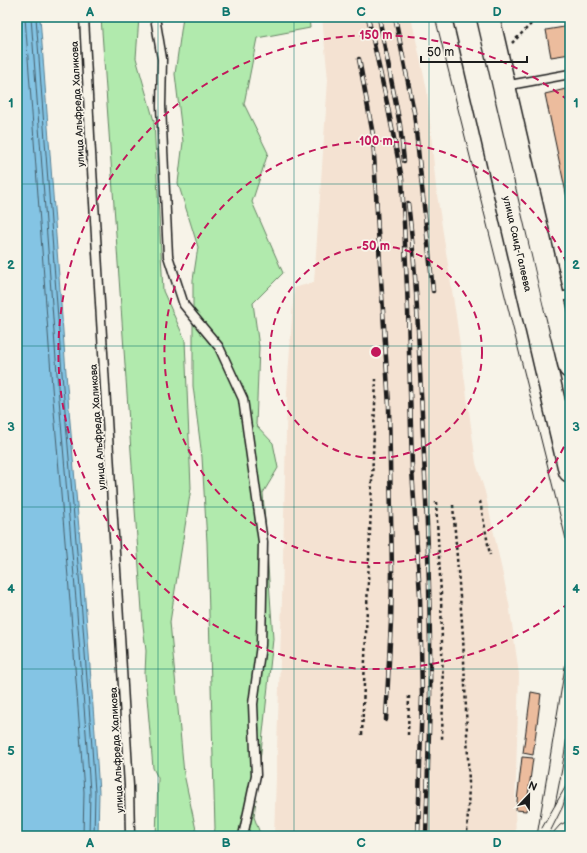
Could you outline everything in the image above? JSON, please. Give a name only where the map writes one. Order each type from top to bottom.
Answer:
[{"type":"main road","name":"улица Саид-Галеева","points":[[464,17],[566,440],[570,471]]},
{"type":"main road","points":[[488,17],[504,86],[561,297],[570,367]]},
{"type":"lane","name":"улица Альфреда Халикова","points":[[84,17],[90,144],[129,786],[130,836]]},
{"type":"lane","points":[[154,17],[162,59],[161,106],[168,256],[184,304],[219,347],[243,399],[263,542],[261,645],[253,704],[256,775],[243,836]]},
{"type":"lane","points":[[504,86],[570,74]]},
{"type":"path","points":[[532,17],[533,22]]},
{"type":"path","points":[[512,44],[533,22],[567,17]]},
{"type":"path","points":[[362,735],[376,379]]},
{"type":"path","points":[[480,501],[490,555]]},
{"type":"path","points":[[436,502],[441,594],[443,694],[442,740]]},
{"type":"path","points":[[453,505],[463,636],[469,783],[466,836]]},
{"type":"path","points":[[408,735],[409,695]]},
{"type":"shaded area","points":[[322,17],[411,17],[427,90],[436,188],[456,316],[476,463],[485,492],[509,603],[519,674],[515,809],[516,836],[274,836],[287,392],[294,288],[314,282],[328,80]]},
{"type":"green space","points":[[101,17],[139,17],[136,58],[154,121],[163,291],[185,340],[191,488],[170,622],[184,774],[196,836],[156,836],[158,778],[153,768],[145,674],[146,651]]},
{"type":"green space","points":[[183,17],[309,17],[310,28],[257,38],[244,104],[268,153],[252,202],[283,273],[253,303],[259,347],[256,425],[273,443],[278,468],[263,493],[273,639],[254,817],[261,836],[214,836],[207,542],[202,457],[193,386],[193,280],[198,247],[178,183],[183,142],[175,74]]},
{"type":"water","points":[[17,17],[40,17],[67,386],[95,733],[99,792],[98,836],[17,836]]},
{"type":"building","points":[[570,26],[570,54],[551,57],[546,30]]},
{"type":"building","points":[[570,88],[570,212],[545,94]]},
{"type":"building","points":[[531,692],[541,694],[533,755],[523,753]]},
{"type":"building","points":[[522,757],[533,758],[526,811],[516,810]]},
{"type":"tram line","points":[[435,17],[570,555]]},
{"type":"tram line","points":[[537,836],[570,637]]},
{"type":"tram line","points":[[555,805],[570,717]]},
{"type":"tram line","points":[[542,828],[570,779]]},
{"type":"tram line","points":[[548,836],[563,806],[567,790]]},
{"type":"tram line","points":[[553,833],[560,825],[570,820]]},
{"type":"railway","points":[[368,17],[402,179],[408,309],[412,469],[420,595],[422,694],[418,836]]},
{"type":"railway","points":[[379,17],[400,125],[404,161]]},
{"type":"railway","points":[[395,17],[414,112],[433,291]]},
{"type":"railway","points":[[359,59],[373,135],[389,406],[392,572],[386,720]]},
{"type":"railway","points":[[408,203],[416,298],[429,582],[430,696],[426,836]]}]
